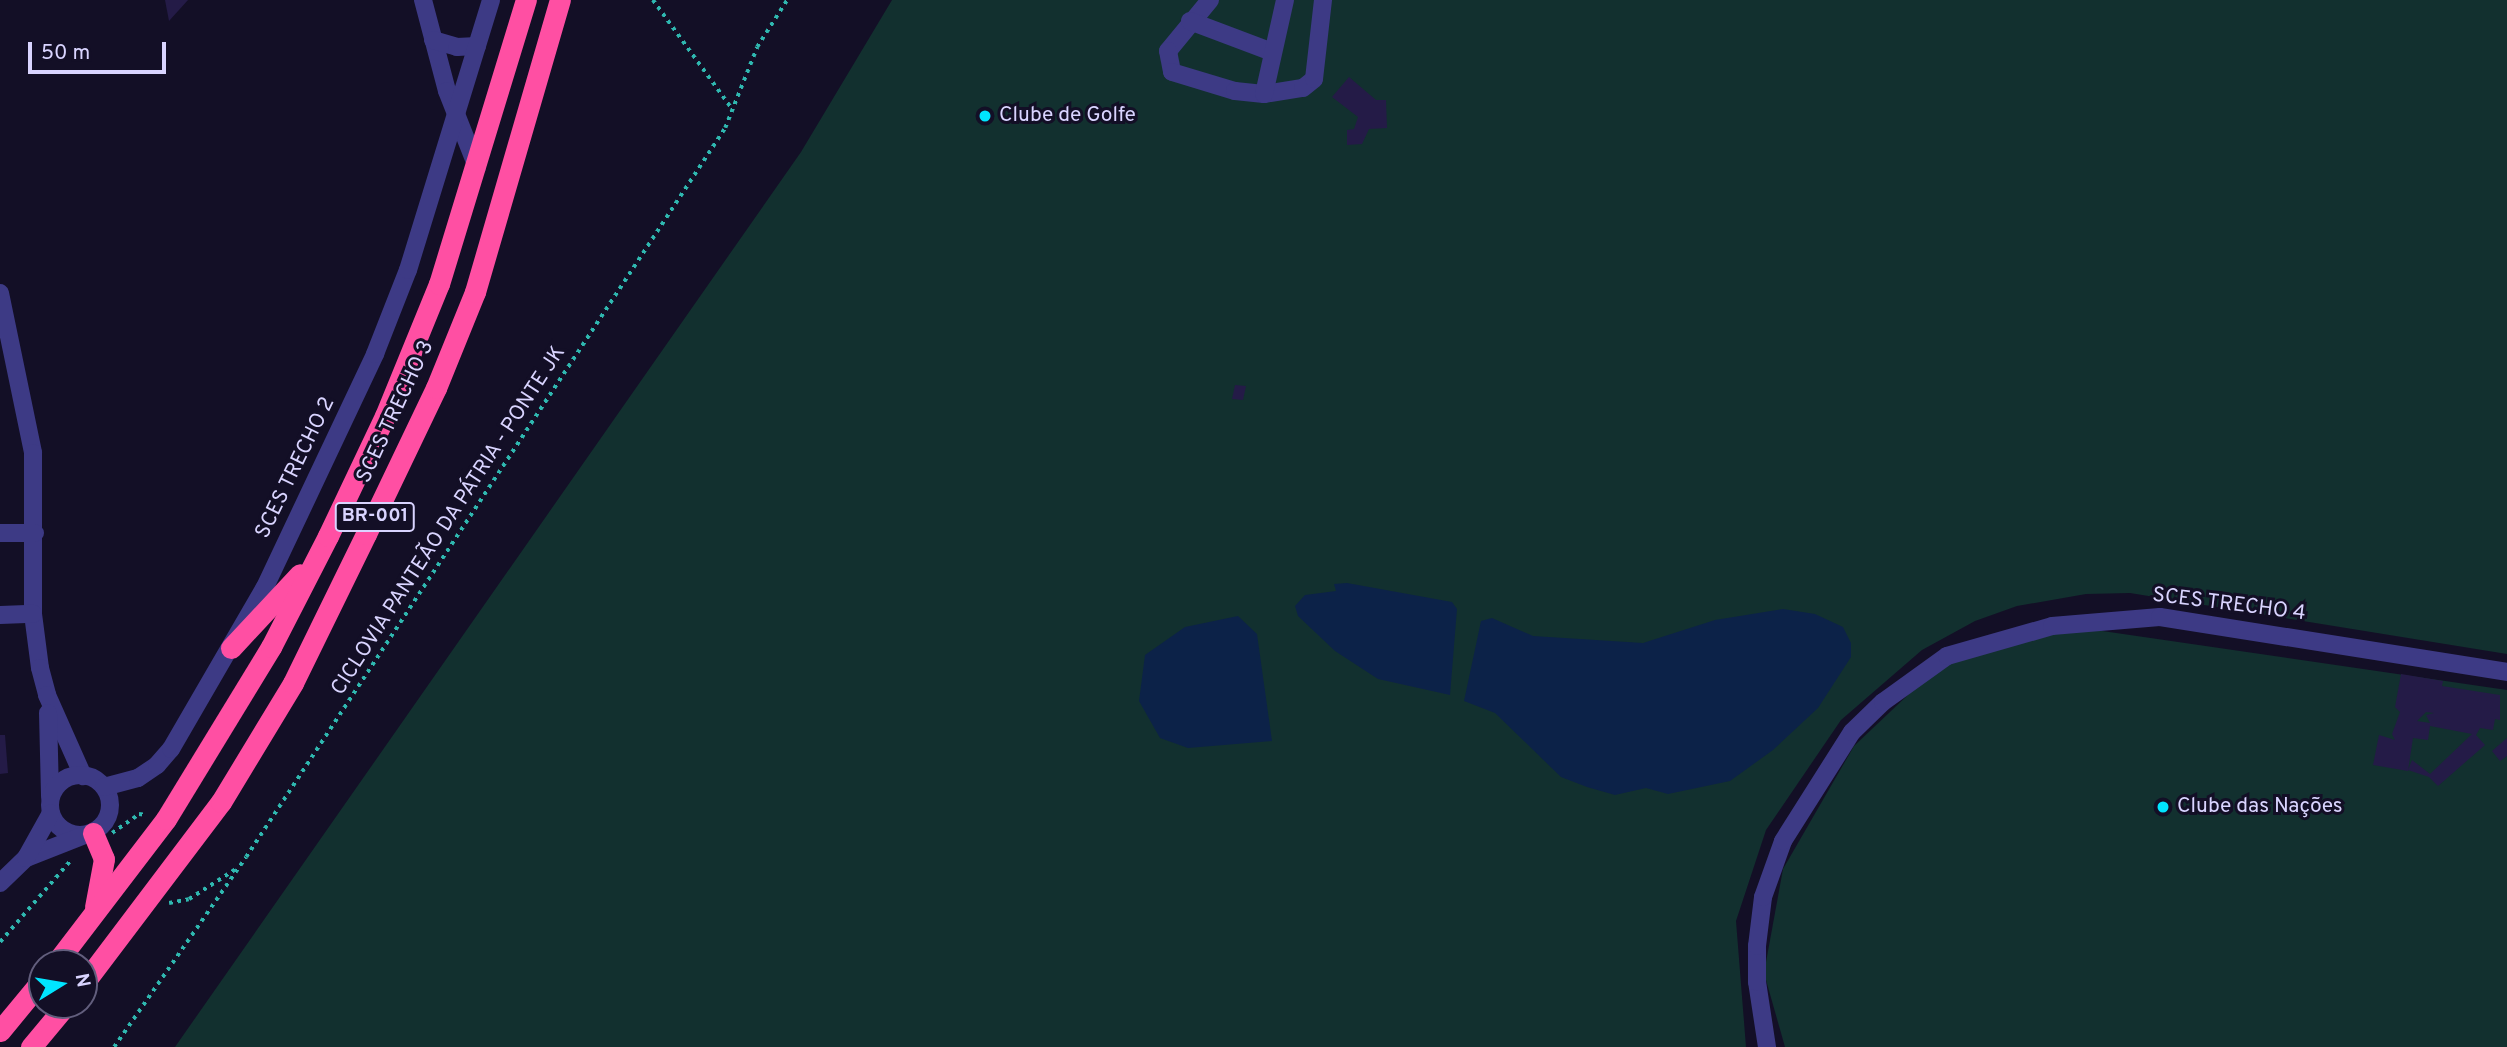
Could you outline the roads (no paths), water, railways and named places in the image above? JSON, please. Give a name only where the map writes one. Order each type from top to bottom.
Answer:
[{"type":"highway","name":"SCES TRECHO 3","points":[[67,949],[166,819],[271,647],[318,554],[404,373],[477,167],[526,0]]},
{"type":"highway","name":"SCES TRECHO 3","points":[[98,965],[221,802],[293,684],[436,388],[475,292],[560,0]]},
{"type":"highway","points":[[231,648],[318,554]]},
{"type":"highway","points":[[91,837],[104,872],[92,919]]},
{"type":"highway","points":[[0,1031],[28,997]]},
{"type":"highway","points":[[31,1047],[54,1019]]},
{"type":"street","points":[[423,0],[456,116],[477,167]]},
{"type":"street","name":"SCES TRECHO 2","points":[[104,788],[138,778],[158,765],[231,648],[375,354],[408,270],[491,0]]},
{"type":"street","points":[[1210,0],[1168,51],[1172,72],[1235,91],[1264,94],[1303,88],[1314,79],[1323,0]]},
{"type":"street","points":[[1264,94],[1285,0]]},
{"type":"street","points":[[1190,21],[1272,52]]},
{"type":"street","points":[[433,40],[457,47],[477,46]]},
{"type":"street","points":[[0,293],[26,402],[33,453],[33,614],[47,695],[50,806],[68,833],[91,837]]},
{"type":"street","points":[[0,533],[35,533]]},
{"type":"street","points":[[0,615],[33,614]]},
{"type":"street","name":"SCES TRECHO 4","points":[[1767,1047],[1757,982],[1757,946],[1763,897],[1783,841],[1852,732],[1883,702],[1947,656],[2052,626],[2160,617],[2507,672]]},
{"type":"street","points":[[26,858],[91,837],[109,812],[104,788],[83,776],[47,695]]},
{"type":"street","points":[[0,883],[26,858],[62,781],[83,776]]},
{"type":"water","points":[[1347,583],[1452,602],[1457,609],[1450,695],[1378,679],[1335,651],[1298,616],[1295,606],[1305,595],[1336,591],[1334,584]]},
{"type":"water","points":[[1783,609],[1815,614],[1843,627],[1851,643],[1851,657],[1818,708],[1773,750],[1730,781],[1668,794],[1646,788],[1615,795],[1587,787],[1561,777],[1495,713],[1464,701],[1481,621],[1492,618],[1533,636],[1643,643],[1715,620]]},
{"type":"water","points":[[1238,616],[1257,634],[1272,741],[1188,748],[1160,738],[1139,701],[1145,655],[1185,627]]},
{"type":"place","name":"Clube de Golfe","points":[[985,116]]},
{"type":"place","name":"Clube das Nações","points":[[2163,807]]}]
